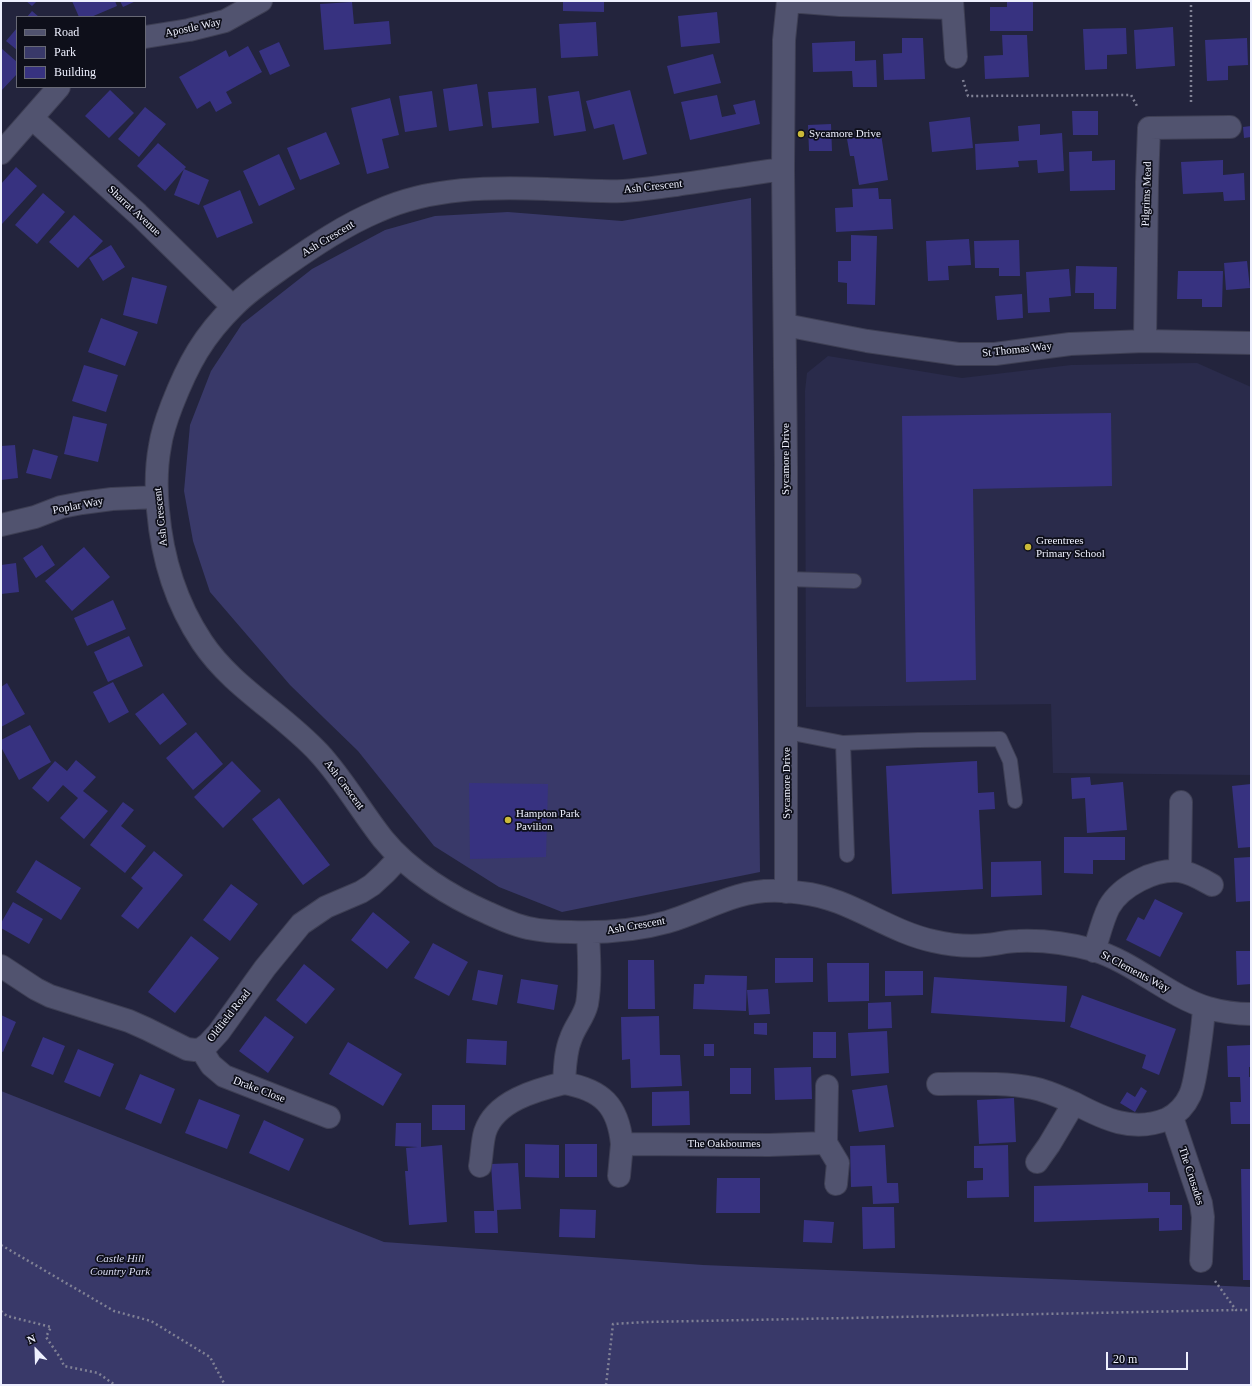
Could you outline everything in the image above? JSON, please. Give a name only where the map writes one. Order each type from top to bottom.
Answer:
[{"type":"street","name":"Apostle Way","points":[[146,37],[189,30],[225,22],[261,1]]},
{"type":"street","points":[[788,1],[840,5],[952,5],[956,57]]},
{"type":"street","name":"Sycamore Drive","points":[[786,892],[787,732],[783,169],[784,40],[788,1]]},
{"type":"street","points":[[1,153],[58,88]]},
{"type":"street","name":"Sharrat Avenue","points":[[32,118],[138,214],[233,307]]},
{"type":"street","points":[[1149,128],[1230,127]]},
{"type":"street","name":"Pilgrims Mead","points":[[1145,341],[1149,128]]},
{"type":"street","name":"Ash Crescent","points":[[783,169],[628,190],[591,191],[509,188],[475,189],[431,195],[383,208],[329,236],[252,290],[233,307],[208,335],[194,354],[165,423],[160,445],[157,497],[160,533],[172,579],[186,614],[194,630],[206,648],[235,680],[301,734],[317,751],[333,769],[387,843],[400,857],[466,904],[508,922],[529,928],[548,931],[588,933],[615,932],[662,923],[738,896],[754,892],[786,892]]},
{"type":"street","name":"St Thomas Way","points":[[785,325],[867,342],[958,354],[995,354],[1070,344],[1145,341],[1251,344]]},
{"type":"street","name":"Poplar Way","points":[[1,525],[35,517],[61,507],[82,503],[112,499],[157,497]]},
{"type":"street","points":[[1180,871],[1181,802]]},
{"type":"street","name":"Oldfield Road","points":[[1,966],[36,989],[50,996],[129,1021],[187,1049],[201,1049],[219,1032],[265,968],[300,924],[326,907],[361,892],[372,885],[400,857]]},
{"type":"street","points":[[1094,951],[1109,908],[1120,892],[1137,881],[1156,874],[1180,871],[1188,873],[1212,886]]},
{"type":"street","name":"St Clements Way","points":[[786,892],[802,893],[841,903],[903,932],[919,938],[939,942],[984,946],[1002,942],[1040,942],[1094,951],[1113,958],[1204,1007],[1225,1012],[1251,1014]]},
{"type":"street","points":[[564,1084],[568,1046],[574,1029],[584,1013],[587,1004],[589,965],[588,933]]},
{"type":"street","points":[[938,1084],[1032,1087],[1049,1092],[1089,1111],[1121,1123],[1133,1126],[1152,1124],[1172,1117],[1183,1107],[1189,1097],[1193,1085],[1201,1039],[1204,1007]]},
{"type":"street","name":"Drake Close","points":[[201,1049],[211,1065],[224,1076],[329,1117]]},
{"type":"street","points":[[480,1166],[485,1133],[488,1124],[504,1107],[517,1099],[546,1087],[564,1084],[577,1086],[598,1096],[606,1102],[618,1120],[622,1144],[619,1176]]},
{"type":"street","points":[[827,1086],[826,1143],[838,1163],[836,1184]]},
{"type":"street","points":[[1037,1162],[1074,1103]]},
{"type":"street","name":"The Crusades","points":[[1172,1117],[1201,1203],[1203,1217],[1201,1261]]},
{"type":"street","name":"The Oakbournes","points":[[622,1144],[769,1145],[826,1143]]},
{"type":"lane","points":[[786,579],[854,581]]},
{"type":"lane","points":[[787,732],[843,743],[1000,739],[1010,761],[1015,801]]},
{"type":"lane","points":[[843,743],[847,855]]},
{"type":"path","points":[[1191,1],[1191,127]]},
{"type":"path","points":[[956,57],[968,96],[1131,95],[1149,128]]},
{"type":"path","points":[[1,1245],[114,1312],[151,1321],[210,1358],[225,1385]]},
{"type":"path","points":[[1201,1261],[1236,1310]]},
{"type":"path","points":[[606,1385],[613,1324],[653,1321],[1251,1310]]},
{"type":"path","points":[[1,1311],[7,1316],[52,1327],[46,1337],[64,1366],[98,1373],[115,1385]]},
{"type":"shaded area","name":"Greentrees Primary School","points":[[828,356],[962,378],[1071,365],[1197,363],[1251,387],[1251,775],[1053,773],[1051,704],[806,707],[805,391],[807,373]]},
{"type":"green space","points":[[751,198],[760,872],[562,912],[499,887],[434,846],[358,751],[290,685],[210,592],[193,541],[184,491],[190,425],[211,371],[242,324],[312,269],[385,230],[435,216],[508,212],[622,221]]},
{"type":"green space","name":"Castle Hill Country Park","points":[[1,1091],[384,1242],[703,1265],[1251,1287],[1251,1385],[1,1385]]},
{"type":"building","points":[[26,1],[37,1],[32,6]]},
{"type":"building","points":[[72,1],[115,1],[117,6],[93,16],[79,16]]},
{"type":"building","points":[[120,1],[136,1],[123,7]]},
{"type":"building","points":[[563,1],[604,1],[604,12],[563,11]]},
{"type":"building","points":[[1007,1],[1033,1],[1033,31],[990,31],[990,7],[1007,7]]},
{"type":"building","points":[[352,2],[354,24],[389,21],[391,44],[324,50],[320,4]]},
{"type":"building","points":[[32,11],[38,16],[28,16]]},
{"type":"building","points":[[717,12],[720,43],[681,47],[678,16]]},
{"type":"building","points":[[596,22],[598,56],[561,58],[559,24]]},
{"type":"building","points":[[1173,27],[1175,66],[1136,69],[1134,30]]},
{"type":"building","points":[[1126,28],[1127,54],[1107,55],[1107,69],[1085,70],[1083,29]]},
{"type":"building","points":[[16,29],[16,49],[6,41]]},
{"type":"building","points":[[1002,35],[1027,35],[1029,77],[985,79],[984,56],[1003,55]]},
{"type":"building","points":[[902,38],[923,38],[925,79],[884,80],[883,54],[902,53]]},
{"type":"building","points":[[1247,38],[1248,65],[1228,66],[1228,80],[1207,81],[1205,40]]},
{"type":"building","points":[[855,41],[855,61],[876,60],[877,87],[853,87],[852,71],[813,72],[812,43]]},
{"type":"building","points":[[279,42],[290,66],[270,75],[259,51]]},
{"type":"building","points":[[248,46],[262,72],[226,92],[232,103],[216,112],[210,101],[197,109],[179,77],[226,50],[229,57]]},
{"type":"building","points":[[1,48],[16,61],[16,75],[1,91]]},
{"type":"building","points":[[713,54],[721,83],[674,94],[667,66]]},
{"type":"building","points":[[477,84],[483,126],[449,131],[443,89]]},
{"type":"building","points":[[536,88],[539,123],[492,128],[488,92]]},
{"type":"building","points":[[110,90],[134,113],[109,138],[85,116]]},
{"type":"building","points":[[630,90],[647,154],[623,160],[614,124],[594,129],[586,101]]},
{"type":"building","points":[[432,91],[437,127],[405,132],[399,96]]},
{"type":"building","points":[[579,91],[586,131],[554,136],[548,96]]},
{"type":"building","points":[[717,95],[722,117],[736,114],[733,105],[755,100],[760,124],[690,140],[681,102]]},
{"type":"building","points":[[390,98],[399,135],[382,139],[389,168],[367,174],[351,108]]},
{"type":"building","points":[[145,107],[166,124],[139,157],[118,139]]},
{"type":"building","points":[[1072,111],[1098,111],[1098,135],[1073,135]]},
{"type":"building","points":[[970,117],[973,148],[932,152],[929,122]]},
{"type":"building","points":[[831,124],[832,151],[809,151],[808,125]]},
{"type":"building","points":[[1040,124],[1040,135],[1062,133],[1064,171],[1038,173],[1037,160],[1018,161],[1019,167],[976,170],[975,144],[1019,141],[1018,126]]},
{"type":"building","points":[[1251,126],[1251,137],[1244,138],[1243,127]]},
{"type":"building","points":[[326,132],[340,164],[300,180],[287,148]]},
{"type":"building","points":[[881,134],[888,180],[859,185],[854,156],[850,156],[847,139]]},
{"type":"building","points":[[158,143],[186,167],[165,191],[137,166]]},
{"type":"building","points":[[1092,151],[1092,161],[1115,160],[1115,190],[1070,191],[1069,152]]},
{"type":"building","points":[[279,154],[295,189],[259,206],[243,171]]},
{"type":"building","points":[[1223,160],[1223,175],[1244,173],[1245,200],[1224,201],[1223,192],[1183,194],[1181,162]]},
{"type":"building","points":[[16,167],[37,186],[1,225],[1,184]]},
{"type":"building","points":[[184,169],[209,180],[199,205],[174,195]]},
{"type":"building","points":[[878,188],[879,199],[891,199],[893,229],[836,232],[835,208],[853,207],[852,189]]},
{"type":"building","points":[[240,190],[253,223],[217,238],[203,206]]},
{"type":"building","points":[[43,193],[65,212],[37,244],[15,225]]},
{"type":"building","points":[[74,215],[103,241],[78,268],[49,242]]},
{"type":"building","points":[[851,235],[877,236],[875,305],[847,304],[847,283],[838,282],[838,261],[851,261]]},
{"type":"building","points":[[969,239],[971,265],[948,266],[949,280],[928,281],[926,241]]},
{"type":"building","points":[[1019,240],[1020,276],[999,276],[999,268],[975,268],[974,241]]},
{"type":"building","points":[[111,245],[125,267],[103,281],[89,258]]},
{"type":"building","points":[[1247,261],[1250,288],[1226,290],[1224,263]]},
{"type":"building","points":[[1076,266],[1117,267],[1116,309],[1094,309],[1094,293],[1075,293]]},
{"type":"building","points":[[1069,269],[1071,296],[1049,298],[1050,312],[1028,313],[1026,272]]},
{"type":"building","points":[[1178,271],[1223,271],[1222,307],[1202,307],[1202,299],[1177,299]]},
{"type":"building","points":[[132,277],[167,286],[157,324],[123,315]]},
{"type":"building","points":[[1022,294],[1023,318],[997,320],[995,296]]},
{"type":"building","points":[[101,318],[138,332],[125,366],[88,352]]},
{"type":"building","points":[[84,365],[118,375],[106,412],[72,401]]},
{"type":"building","points":[[1111,413],[1112,486],[973,489],[976,680],[906,682],[902,416]]},
{"type":"building","points":[[73,416],[107,424],[98,462],[64,454]]},
{"type":"building","points":[[15,445],[18,478],[1,480],[1,446]]},
{"type":"building","points":[[33,449],[58,456],[51,479],[26,473]]},
{"type":"building","points":[[42,545],[55,565],[36,578],[23,558]]},
{"type":"building","points":[[84,547],[110,577],[72,611],[45,581]]},
{"type":"building","points":[[16,563],[19,592],[1,594],[1,565]]},
{"type":"building","points":[[113,600],[126,629],[87,646],[74,618]]},
{"type":"building","points":[[129,636],[143,666],[108,682],[94,652]]},
{"type":"building","points":[[113,682],[129,712],[109,723],[93,692]]},
{"type":"building","points":[[7,683],[25,714],[1,727],[1,687]]},
{"type":"building","points":[[163,693],[187,724],[160,745],[135,714]]},
{"type":"building","points":[[30,725],[51,762],[19,780],[1,747],[1,740]]},
{"type":"building","points":[[196,732],[223,764],[193,790],[166,758]]},
{"type":"building","points":[[76,760],[96,777],[83,791],[108,811],[84,839],[60,818],[78,798],[63,785],[48,802],[32,788],[55,761],[67,771]]},
{"type":"building","points":[[232,761],[261,791],[223,828],[194,797]]},
{"type":"building","points":[[977,761],[978,793],[994,792],[995,809],[979,810],[983,889],[892,894],[886,766]]},
{"type":"building","points":[[1090,777],[1091,785],[1123,782],[1127,830],[1087,833],[1085,798],[1072,799],[1071,778]]},
{"type":"building","name":"Hampton Park Pavilion","points":[[469,783],[548,784],[546,857],[470,859]]},
{"type":"building","points":[[1251,784],[1251,847],[1238,848],[1232,786]]},
{"type":"building","points":[[279,798],[330,865],[303,885],[252,819]]},
{"type":"building","points":[[123,802],[134,810],[121,826],[146,846],[125,873],[90,845]]},
{"type":"building","points":[[1064,837],[1125,837],[1125,860],[1093,860],[1093,874],[1064,873]]},
{"type":"building","points":[[154,851],[183,875],[138,929],[121,916],[143,888],[131,878]]},
{"type":"building","points":[[1251,857],[1251,901],[1236,902],[1234,858]]},
{"type":"building","points":[[36,860],[81,888],[61,920],[16,892]]},
{"type":"building","points":[[1041,861],[1042,895],[991,897],[991,862]]},
{"type":"building","points":[[231,884],[258,904],[230,941],[203,920]]},
{"type":"building","points":[[1155,899],[1183,913],[1160,957],[1126,940],[1138,917],[1144,920]]},
{"type":"building","points":[[13,902],[43,919],[29,944],[1,928],[1,923]]},
{"type":"building","points":[[373,912],[410,942],[387,969],[351,940]]},
{"type":"building","points":[[191,936],[219,958],[175,1013],[148,992]]},
{"type":"building","points":[[433,943],[468,962],[449,996],[414,978]]},
{"type":"building","points":[[1236,951],[1251,951],[1251,984],[1237,985]]},
{"type":"building","points":[[775,958],[813,958],[813,982],[775,983]]},
{"type":"building","points":[[628,960],[654,960],[655,1009],[628,1009]]},
{"type":"building","points":[[827,963],[869,963],[869,1001],[828,1002]]},
{"type":"building","points":[[304,964],[335,989],[306,1024],[276,1000]]},
{"type":"building","points":[[478,970],[503,975],[497,1005],[472,1000]]},
{"type":"building","points":[[885,971],[923,971],[923,995],[885,996]]},
{"type":"building","points":[[705,975],[747,976],[746,1011],[693,1009],[694,984],[704,984]]},
{"type":"building","points":[[934,977],[1067,986],[1065,1022],[931,1013]]},
{"type":"building","points":[[521,979],[558,985],[554,1010],[517,1003]]},
{"type":"building","points":[[768,989],[770,1014],[749,1015],[747,990]]},
{"type":"building","points":[[1082,995],[1176,1029],[1159,1075],[1142,1068],[1146,1055],[1070,1027]]},
{"type":"building","points":[[891,1002],[892,1028],[868,1029],[868,1003]]},
{"type":"building","points":[[1,1015],[16,1022],[3,1052],[1,1051]]},
{"type":"building","points":[[265,1016],[294,1037],[268,1073],[239,1051]]},
{"type":"building","points":[[659,1016],[660,1055],[680,1055],[682,1086],[631,1088],[630,1059],[622,1060],[621,1017]]},
{"type":"building","points":[[754,1023],[767,1023],[767,1035],[754,1034]]},
{"type":"building","points":[[887,1031],[889,1073],[851,1076],[848,1033]]},
{"type":"building","points":[[813,1032],[836,1032],[836,1058],[813,1058]]},
{"type":"building","points":[[43,1037],[65,1046],[53,1075],[31,1066]]},
{"type":"building","points":[[467,1039],[507,1041],[506,1065],[466,1063]]},
{"type":"building","points":[[348,1042],[402,1074],[383,1106],[329,1074]]},
{"type":"building","points":[[704,1044],[714,1044],[714,1056],[704,1056]]},
{"type":"building","points":[[1251,1045],[1251,1067],[1249,1067],[1249,1077],[1251,1077],[1251,1124],[1231,1124],[1230,1102],[1241,1102],[1240,1077],[1228,1077],[1227,1046]]},
{"type":"building","points":[[78,1049],[114,1064],[100,1097],[64,1082]]},
{"type":"building","points":[[811,1067],[812,1099],[775,1100],[774,1068]]},
{"type":"building","points":[[730,1068],[751,1068],[751,1094],[730,1094]]},
{"type":"building","points":[[140,1074],[175,1089],[161,1124],[125,1109]]},
{"type":"building","points":[[887,1085],[894,1127],[859,1132],[852,1090]]},
{"type":"building","points":[[1141,1087],[1147,1091],[1135,1112],[1120,1103],[1127,1092],[1135,1097]]},
{"type":"building","points":[[689,1091],[690,1125],[652,1126],[652,1092]]},
{"type":"building","points":[[1014,1098],[1016,1142],[979,1144],[977,1100]]},
{"type":"building","points":[[199,1099],[240,1115],[227,1149],[185,1133]]},
{"type":"building","points":[[432,1105],[465,1105],[465,1130],[432,1130]]},
{"type":"building","points":[[264,1120],[304,1139],[289,1171],[249,1153]]},
{"type":"building","points":[[396,1123],[421,1123],[421,1147],[442,1145],[447,1222],[409,1225],[405,1171],[408,1171],[406,1148],[418,1147],[395,1146]]},
{"type":"building","points":[[525,1144],[559,1145],[559,1178],[525,1177]]},
{"type":"building","points":[[565,1144],[597,1144],[597,1177],[565,1177]]},
{"type":"building","points":[[885,1145],[887,1183],[898,1183],[899,1203],[873,1204],[872,1186],[851,1187],[850,1146]]},
{"type":"building","points":[[1008,1145],[1009,1197],[967,1198],[967,1181],[983,1180],[983,1168],[974,1168],[974,1146]]},
{"type":"building","points":[[518,1163],[521,1209],[497,1210],[498,1233],[475,1233],[474,1211],[494,1211],[491,1164]]},
{"type":"building","points":[[1241,1169],[1251,1169],[1251,1280],[1243,1280]]},
{"type":"building","points":[[717,1178],[760,1178],[760,1213],[716,1213]]},
{"type":"building","points":[[1148,1183],[1148,1192],[1170,1192],[1170,1205],[1182,1205],[1182,1230],[1159,1231],[1159,1218],[1034,1222],[1034,1186]]},
{"type":"building","points":[[862,1207],[894,1207],[895,1248],[863,1249]]},
{"type":"building","points":[[560,1209],[596,1210],[595,1238],[559,1237]]},
{"type":"building","points":[[804,1220],[834,1222],[832,1243],[803,1242]]},
{"type":"place","name":"Sycamore Drive","points":[[801,134]]},
{"type":"place","name":"Greentrees Primary School","points":[[1028,547]]},
{"type":"place","name":"Hampton Park Pavilion","points":[[508,820]]}]
